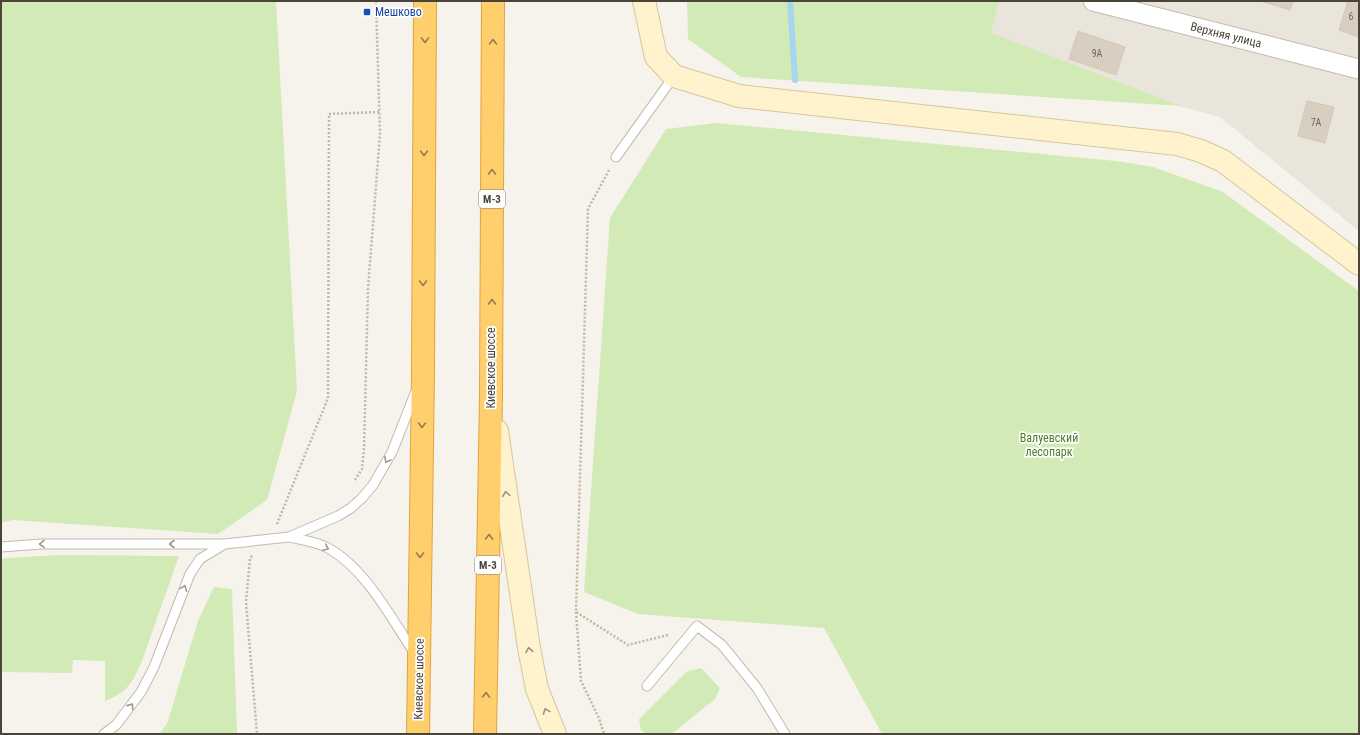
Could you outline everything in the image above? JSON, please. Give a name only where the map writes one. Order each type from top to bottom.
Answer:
[{"type":"highway","name":"Киевское шоссе","points":[[418,734],[426,1]]},
{"type":"highway","name":"Киевское шоссе","points":[[485,734],[491,396],[493,1]]},
{"type":"street","points":[[644,1],[656,57],[674,76],[739,96],[1177,144],[1201,151],[1223,161],[1359,264]]},
{"type":"street","name":"Верхняя улица","points":[[1093,1],[1359,69]]},
{"type":"street","points":[[491,396],[529,648],[537,689],[555,734]]},
{"type":"street","points":[[410,734],[419,665]]},
{"type":"lane","points":[[616,157],[674,76]]},
{"type":"lane","points":[[1,547],[41,544],[225,544],[289,537],[338,516],[351,508],[373,485],[392,452],[423,372]]},
{"type":"lane","points":[[289,537],[326,547],[351,565],[370,587],[419,665]]},
{"type":"lane","points":[[104,734],[116,725],[141,692],[154,667],[190,574],[200,559],[225,544]]},
{"type":"lane","points":[[647,686],[698,626],[722,645],[757,688],[785,734]]},
{"type":"lane","points":[[113,734],[121,719]]},
{"type":"path","points":[[354,482],[362,469],[364,449],[368,288],[379,156],[376,1]]},
{"type":"path","points":[[282,525],[276,526],[328,398],[329,114],[379,112]]},
{"type":"path","points":[[604,734],[599,718],[581,681],[576,612],[588,209],[616,157]]},
{"type":"path","points":[[257,734],[246,602],[250,558],[267,540]]},
{"type":"path","points":[[576,612],[628,645],[684,632],[698,626]]},
{"type":"shaded area","points":[[936,1],[1359,1],[1359,231],[1220,117],[1034,68]]},
{"type":"green space","points":[[1,1],[276,1],[297,391],[267,500],[218,534],[13,520],[1,523]]},
{"type":"green space","points":[[687,1],[999,1],[991,33],[1181,106],[741,77],[688,39]]},
{"type":"green space","name":"Валуевский лесопарк","points":[[717,123],[1116,161],[1153,167],[1223,192],[1359,291],[1359,734],[882,734],[824,628],[638,614],[584,592],[610,218],[666,129]]},
{"type":"green space","points":[[58,555],[179,556],[142,661],[132,681],[119,694],[105,701],[105,661],[73,660],[72,673],[1,672],[1,560],[6,558]]},
{"type":"green space","points":[[214,587],[232,589],[237,734],[159,734],[167,724],[198,621]]},
{"type":"green space","points":[[701,668],[720,688],[715,699],[670,734],[646,734],[641,730],[639,719],[686,672]]},
{"type":"building","points":[[1261,1],[1293,1],[1290,10]]},
{"type":"building","points":[[1348,1],[1359,1],[1359,37],[1339,30]]},
{"type":"building","points":[[1078,31],[1125,47],[1116,75],[1069,59]]},
{"type":"building","points":[[1307,101],[1334,107],[1325,143],[1298,136]]},
{"type":"waterway","points":[[790,1],[795,80]]},
{"type":"place","name":"Мешково","points":[[367,12]]}]
